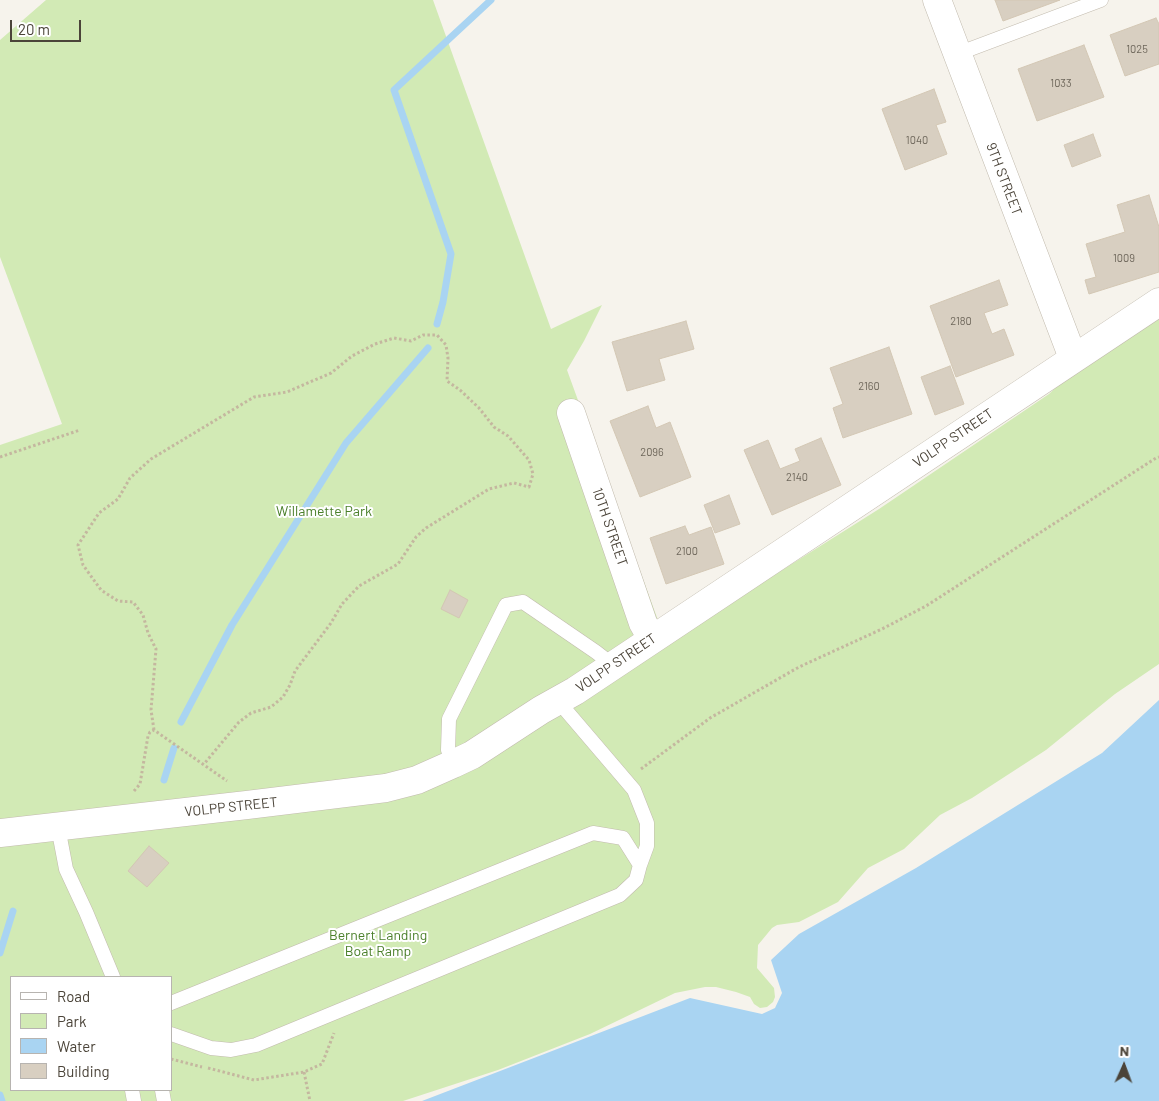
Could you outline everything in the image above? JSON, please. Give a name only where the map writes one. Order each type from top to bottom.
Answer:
[{"type":"street","name":"9TH STREET","points":[[937,0],[1073,358]]},
{"type":"street","name":"VOLPP STREET","points":[[0,833],[386,788],[417,780],[453,764],[472,755],[614,666],[1159,302]]},
{"type":"street","name":"10TH STREET","points":[[571,413],[643,622],[652,639]]},
{"type":"lane","points":[[957,54],[1101,0]]},
{"type":"lane","points":[[453,764],[448,750],[449,719],[506,606],[523,602],[614,666]]},
{"type":"lane","points":[[172,1034],[211,1048],[231,1050],[256,1045],[620,895],[636,880],[648,846],[647,823],[634,790],[558,701]]},
{"type":"lane","points":[[58,827],[66,869],[113,976]]},
{"type":"lane","points":[[172,1003],[593,833],[623,838],[640,865]]},
{"type":"path","points":[[204,764],[239,722],[251,713],[271,706],[282,697],[290,685],[295,671],[331,623],[342,604],[359,586],[398,564],[416,537],[426,528],[489,489],[514,483],[528,487],[533,474],[529,460],[508,436],[494,426],[479,408],[460,390],[447,381],[448,358],[446,345],[437,336],[423,335],[410,341],[394,338],[375,344],[352,356],[331,372],[287,392],[254,397],[151,459],[130,478],[118,499],[99,513],[78,545],[83,565],[101,590],[118,601],[133,602],[143,615],[148,633],[156,649],[150,710],[154,730],[232,784]]},
{"type":"path","points":[[0,458],[80,430]]},
{"type":"path","points":[[626,780],[710,718],[799,667],[882,629],[926,606],[1156,458],[1159,458]]},
{"type":"path","points":[[129,797],[140,784],[148,736],[154,730]]},
{"type":"path","points":[[172,1059],[254,1080],[304,1072],[322,1064],[335,1031],[332,1014]]},
{"type":"path","points":[[304,1072],[310,1101]]},
{"type":"green space","points":[[46,0],[433,0],[551,329],[602,305],[567,370],[659,623],[668,642],[879,509],[1049,394],[1069,375],[1159,314],[1159,664],[1115,694],[1046,750],[972,798],[940,815],[904,849],[868,868],[838,902],[799,922],[777,925],[772,928],[758,945],[757,968],[774,988],[775,997],[773,1002],[767,1007],[760,1008],[754,1004],[750,997],[716,987],[705,987],[675,993],[590,1034],[498,1070],[403,1101],[0,1101],[0,445],[62,424],[0,257],[0,40]]},
{"type":"water","points":[[1159,700],[1159,1101],[422,1101],[690,998],[762,1014],[775,1008],[782,993],[771,960],[799,934],[916,868],[1102,753]]},
{"type":"building","points":[[995,0],[1060,0],[1003,21]]},
{"type":"building","points":[[1156,18],[1159,24],[1159,64],[1125,76],[1110,35]]},
{"type":"building","points":[[1084,45],[1104,97],[1037,121],[1018,69]]},
{"type":"building","points":[[934,89],[946,122],[936,125],[947,154],[905,170],[882,109]]},
{"type":"building","points":[[1093,134],[1101,156],[1072,167],[1064,145]]},
{"type":"building","points":[[1149,195],[1159,227],[1159,272],[1089,294],[1085,280],[1096,277],[1086,244],[1125,232],[1117,205]]},
{"type":"building","points":[[999,280],[1008,305],[984,313],[992,334],[1004,329],[1014,355],[956,377],[930,306]]},
{"type":"building","points":[[686,321],[694,349],[659,359],[665,380],[627,391],[612,342]]},
{"type":"building","points":[[889,347],[912,414],[843,438],[833,408],[843,404],[830,368]]},
{"type":"building","points":[[950,366],[964,404],[935,415],[921,377]]},
{"type":"building","points":[[648,406],[656,428],[670,422],[691,477],[640,497],[610,421]]},
{"type":"building","points":[[821,438],[841,485],[772,515],[744,450],[768,440],[780,469],[800,461],[795,449]]},
{"type":"building","points":[[729,495],[740,524],[715,533],[704,505]]},
{"type":"building","points":[[685,526],[689,535],[711,527],[724,564],[666,584],[650,538]]},
{"type":"building","points":[[450,590],[468,600],[459,618],[441,609]]},
{"type":"building","points":[[149,846],[169,863],[147,887],[128,871]]},
{"type":"waterway","points":[[437,324],[443,302],[451,254],[394,90],[491,0]]},
{"type":"waterway","points":[[181,722],[232,625],[346,443],[428,348]]},
{"type":"waterway","points":[[164,780],[174,748]]},
{"type":"waterway","points":[[0,953],[13,911]]},
{"type":"waterway","points":[[0,1095],[2,1101]]},
{"type":"park label","name":"Willamette Park","points":[[324,511]]},
{"type":"park label","name":"Bernert Landing Boat Ramp","points":[[378,944]]}]
